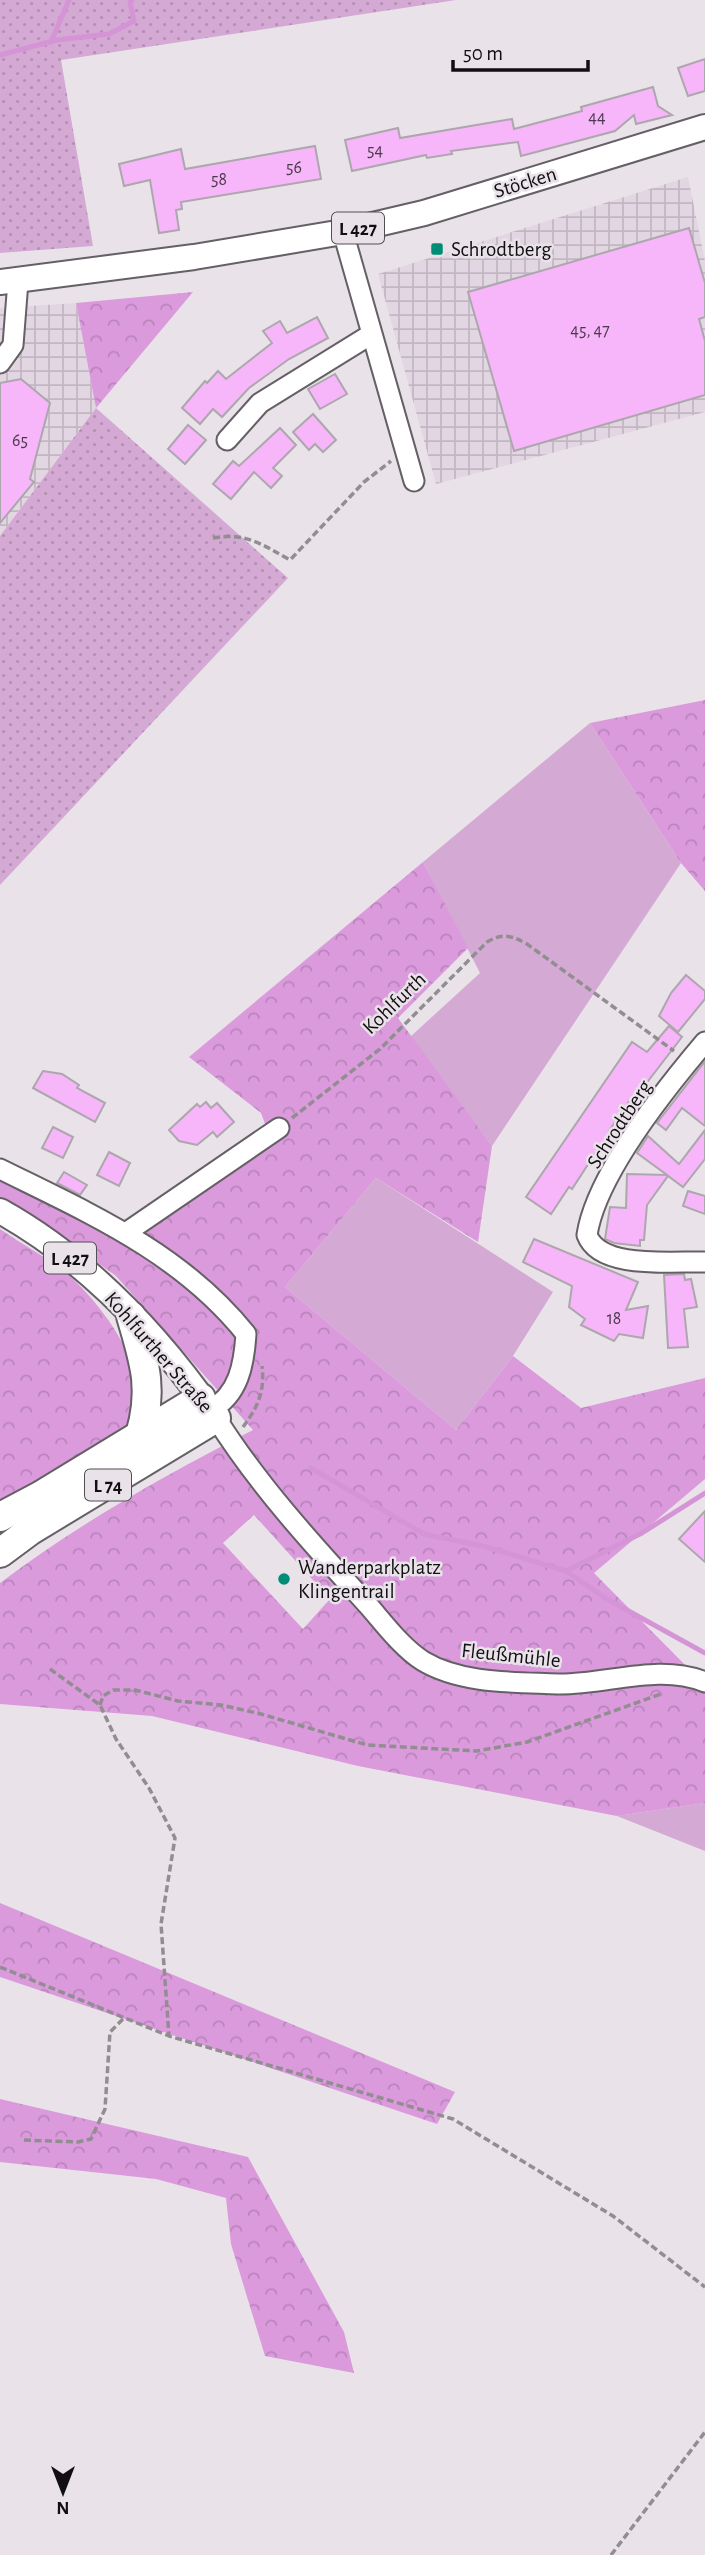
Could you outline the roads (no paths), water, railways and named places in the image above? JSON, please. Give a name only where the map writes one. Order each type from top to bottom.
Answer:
[{"type":"highway","points":[[131,1316],[148,1375],[147,1407],[140,1435]]},
{"type":"highway","name":"L 74","points":[[0,1517],[140,1435],[209,1409]]},
{"type":"highway","name":"L 74","points":[[0,1553],[209,1409]]},
{"type":"main road","name":"Stöcken","points":[[9,281],[194,257],[343,232],[424,213],[705,127]]},
{"type":"main road","name":"Kohlfurther Straße","points":[[0,1211],[34,1230],[67,1255],[131,1316],[209,1409]]},
{"type":"street","points":[[343,232],[370,335],[414,481]]},
{"type":"street","name":"Stöcken","points":[[0,363],[13,345],[9,281]]},
{"type":"street","points":[[227,440],[260,403],[370,335]]},
{"type":"street","name":"Schrodtberg","points":[[705,1042],[618,1160],[587,1235],[597,1251],[611,1257],[705,1262]]},
{"type":"street","points":[[127,1232],[279,1128]]},
{"type":"street","points":[[0,1169],[127,1232],[201,1286],[246,1334],[245,1357],[233,1391],[209,1409]]},
{"type":"street","name":"Fleußmühle","points":[[209,1409],[248,1464],[312,1542],[422,1660],[455,1675],[510,1682],[583,1684],[661,1673],[702,1681]]},
{"type":"waterway","points":[[51,42],[69,0]]},
{"type":"waterway","points":[[0,55],[57,40],[109,34],[134,21],[130,2],[132,0]]},
{"type":"waterway","points":[[311,1468],[424,1534],[487,1547],[566,1571],[642,1533],[705,1493]]},
{"type":"waterway","points":[[566,1571],[605,1598],[705,1653]]},
{"type":"place","name":"Schrodtberg","points":[[437,249]]},
{"type":"place","name":"Wanderparkplatz Klingentrail","points":[[284,1579]]}]
